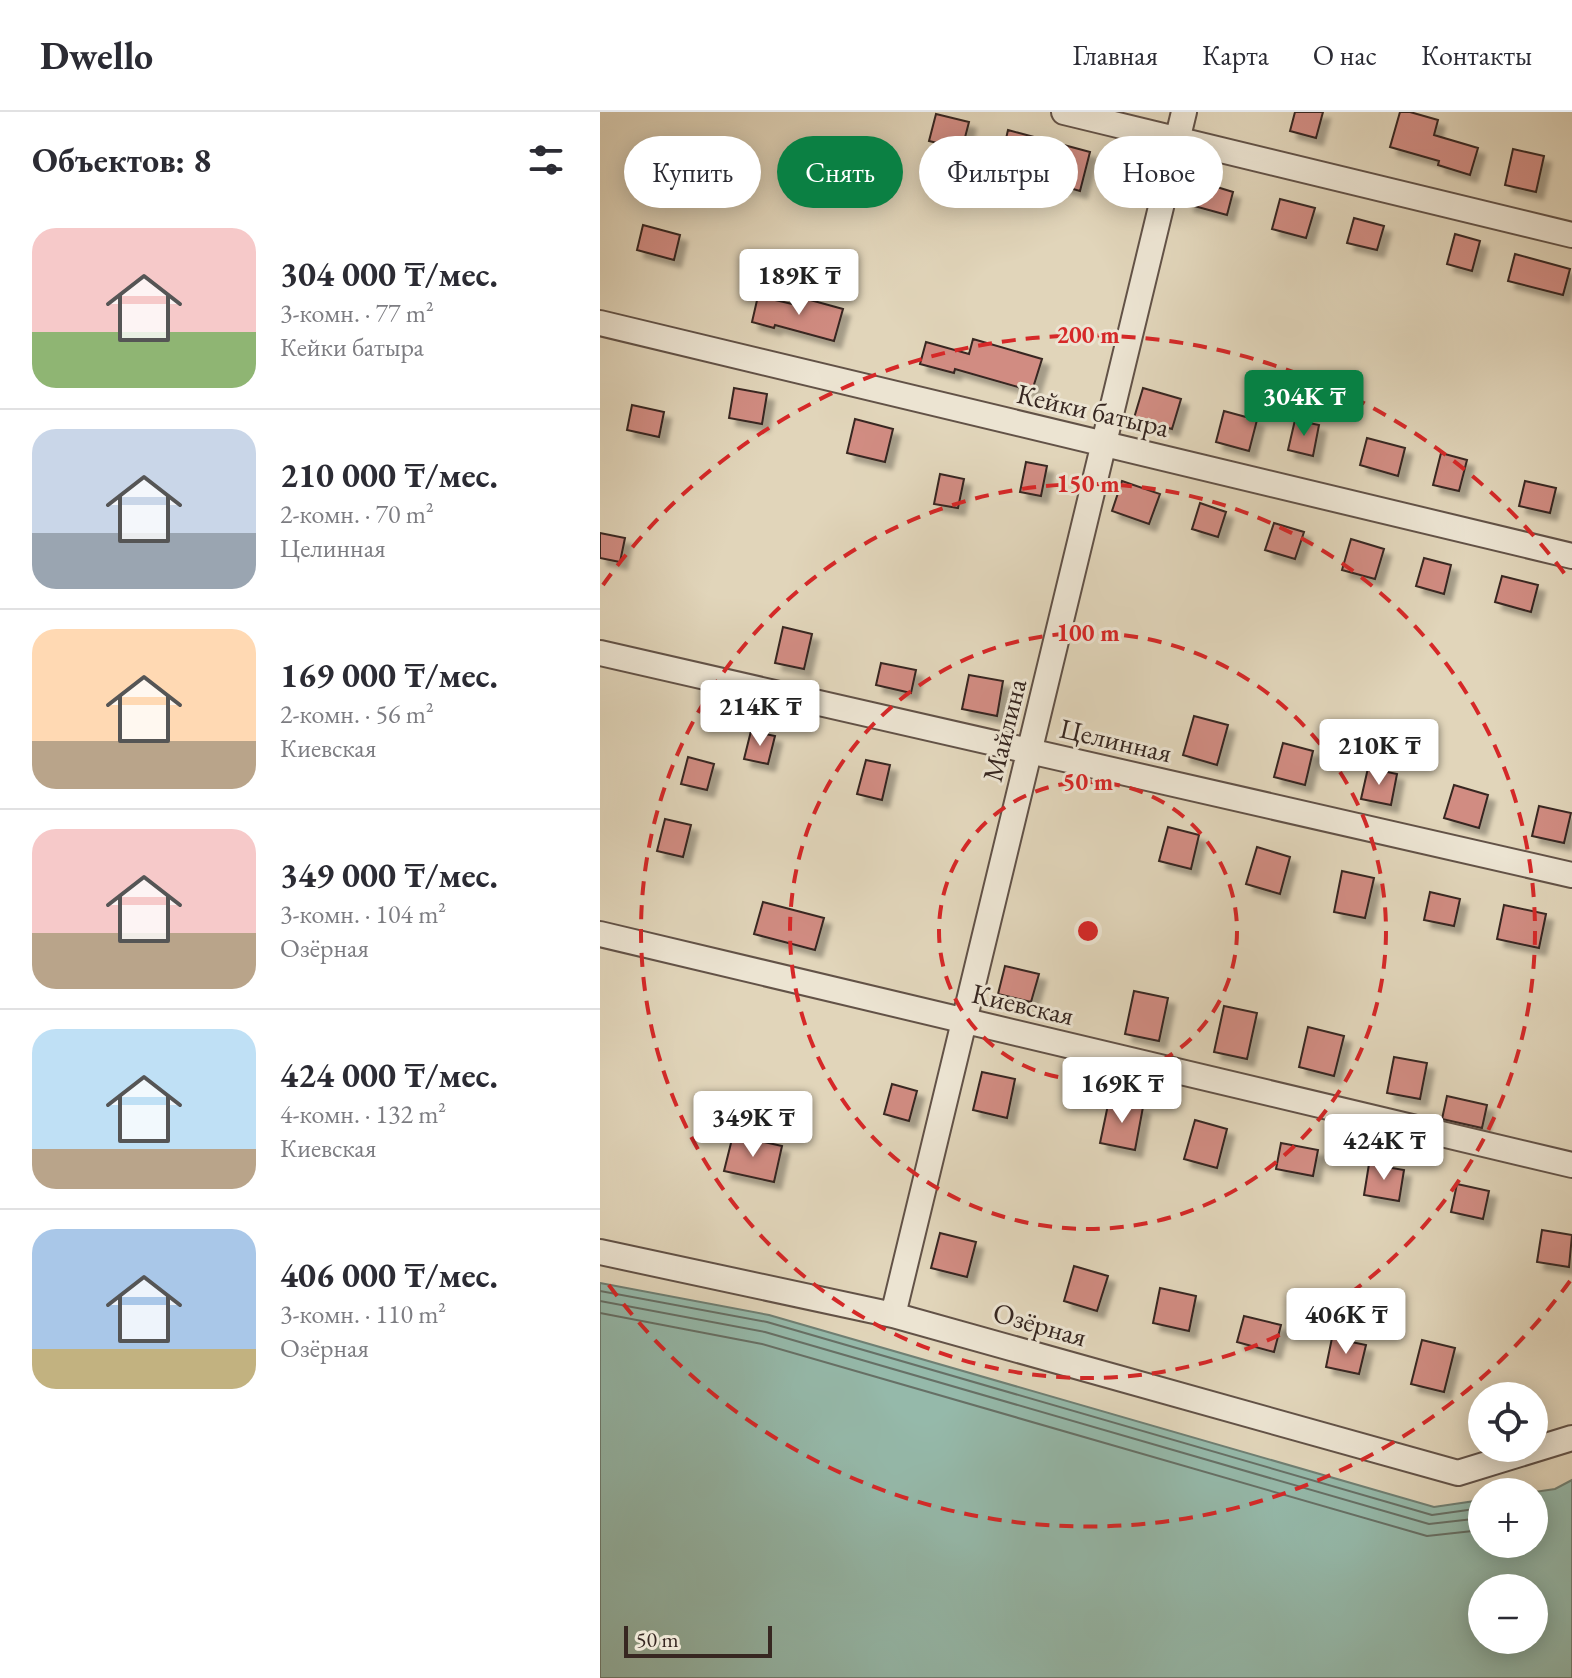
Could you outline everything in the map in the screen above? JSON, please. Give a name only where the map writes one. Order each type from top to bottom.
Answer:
[{"type":"street","points":[[1064,112],[1164,136]]},
{"type":"street","name":"Майлина","points":[[1178,136],[1184,112]]},
{"type":"street","points":[[1223,150],[1572,235]]},
{"type":"street","name":"Майлина","points":[[893,1315],[1160,208]]},
{"type":"street","name":"Кейки батыра","points":[[600,323],[1572,556]]},
{"type":"street","name":"Целинная","points":[[600,653],[1572,875]]},
{"type":"street","name":"Киевская","points":[[600,934],[1572,1165]]},
{"type":"street","name":"Озёрная","points":[[600,1252],[893,1315],[1458,1473],[1572,1438]]},
{"type":"water","points":[[600,1283],[769,1315],[1434,1507],[1468,1502],[1468,1558],[1548,1558],[1548,1490],[1572,1480],[1572,1678],[600,1678]]},
{"type":"building","points":[[1295,112],[1323,112],[1316,138],[1290,131]]},
{"type":"building","points":[[1400,112],[1438,120],[1434,135],[1478,148],[1470,175],[1438,165],[1439,161],[1390,147]]},
{"type":"building","points":[[936,114],[969,122],[965,136],[930,136]]},
{"type":"building","points":[[1008,130],[1030,136],[1007,136]]},
{"type":"building","points":[[1078,149],[1090,152],[1078,190]]},
{"type":"building","points":[[1513,149],[1544,156],[1536,192],[1505,185]]},
{"type":"building","points":[[1223,189],[1233,192],[1227,215],[1202,208],[1223,208]]},
{"type":"building","points":[[1280,199],[1315,208],[1306,238],[1272,229]]},
{"type":"building","points":[[1354,218],[1384,226],[1377,250],[1347,243]]},
{"type":"building","points":[[643,225],[680,235],[674,260],[637,250]]},
{"type":"building","points":[[1455,234],[1480,241],[1472,271],[1447,264]]},
{"type":"building","points":[[1515,254],[1570,269],[1563,295],[1508,281]]},
{"type":"building","points":[[758,296],[801,306],[803,298],[843,309],[834,341],[752,322]]},
{"type":"building","points":[[973,339],[1042,359],[1032,391],[955,369],[954,373],[920,364],[926,342],[969,354]]},
{"type":"building","points":[[734,388],[767,394],[762,424],[729,418]]},
{"type":"building","points":[[1143,388],[1181,399],[1172,429],[1134,418]]},
{"type":"building","points":[[632,405],[664,412],[659,437],[627,430]]},
{"type":"building","points":[[1224,411],[1257,420],[1249,451],[1216,442]]},
{"type":"building","points":[[855,419],[893,429],[885,462],[847,453]]},
{"type":"building","points":[[1295,420],[1319,425],[1313,456],[1288,450]]},
{"type":"building","points":[[1367,438],[1405,448],[1398,476],[1360,465]]},
{"type":"building","points":[[1441,453],[1467,460],[1459,491],[1433,485]]},
{"type":"building","points":[[1026,462],[1047,466],[1041,496],[1020,492]]},
{"type":"building","points":[[940,474],[964,479],[958,508],[934,504]]},
{"type":"building","points":[[1122,481],[1160,494],[1149,524],[1112,511]]},
{"type":"building","points":[[1525,481],[1556,488],[1550,513],[1519,506]]},
{"type":"building","points":[[1200,503],[1226,512],[1218,537],[1192,529]]},
{"type":"building","points":[[1274,523],[1304,532],[1295,559],[1265,550]]},
{"type":"building","points":[[600,533],[625,538],[620,562],[600,558]]},
{"type":"building","points":[[1351,539],[1384,549],[1375,579],[1342,570]]},
{"type":"building","points":[[1424,558],[1451,565],[1444,594],[1416,586]]},
{"type":"building","points":[[1502,576],[1538,585],[1531,612],[1495,602]]},
{"type":"building","points":[[783,627],[812,634],[804,669],[775,663]]},
{"type":"building","points":[[881,663],[916,670],[911,693],[876,685]]},
{"type":"building","points":[[969,675],[1003,681],[997,716],[962,709]]},
{"type":"building","points":[[1194,716],[1228,725],[1217,765],[1183,755]]},
{"type":"building","points":[[751,731],[775,736],[768,764],[744,759]]},
{"type":"building","points":[[1283,743],[1313,751],[1305,785],[1274,777]]},
{"type":"building","points":[[688,757],[714,764],[707,790],[681,784]]},
{"type":"building","points":[[866,760],[890,765],[882,800],[857,794]]},
{"type":"building","points":[[1368,768],[1397,774],[1391,805],[1361,799]]},
{"type":"building","points":[[1454,785],[1488,795],[1479,828],[1444,818]]},
{"type":"building","points":[[1539,806],[1571,813],[1564,843],[1532,836]]},
{"type":"building","points":[[665,819],[691,825],[683,857],[657,851]]},
{"type":"building","points":[[1168,827],[1199,835],[1191,869],[1159,861]]},
{"type":"building","points":[[1257,847],[1290,857],[1280,894],[1246,884]]},
{"type":"building","points":[[1342,871],[1374,878],[1365,918],[1334,912]]},
{"type":"building","points":[[1430,892],[1460,899],[1454,926],[1424,920]]},
{"type":"building","points":[[763,902],[824,918],[815,950],[754,934]]},
{"type":"building","points":[[1504,905],[1546,914],[1539,948],[1497,939]]},
{"type":"building","points":[[1005,966],[1039,974],[1031,1002],[998,994]]},
{"type":"building","points":[[1134,991],[1168,998],[1159,1041],[1125,1034]]},
{"type":"building","points":[[1224,1006],[1257,1013],[1247,1059],[1214,1052]]},
{"type":"building","points":[[1308,1027],[1344,1036],[1334,1076],[1299,1067]]},
{"type":"building","points":[[1394,1057],[1427,1063],[1420,1099],[1387,1093]]},
{"type":"building","points":[[982,1072],[1015,1079],[1007,1118],[973,1110]]},
{"type":"building","points":[[892,1084],[917,1091],[909,1121],[884,1114]]},
{"type":"building","points":[[1447,1096],[1487,1105],[1482,1128],[1442,1119]]},
{"type":"building","points":[[1109,1100],[1143,1107],[1135,1150],[1100,1143]]},
{"type":"building","points":[[1195,1120],[1227,1129],[1217,1168],[1184,1159]]},
{"type":"building","points":[[733,1135],[782,1146],[774,1182],[724,1171]]},
{"type":"building","points":[[1281,1143],[1318,1150],[1313,1176],[1276,1169]]},
{"type":"building","points":[[1369,1164],[1404,1170],[1399,1201],[1364,1195]]},
{"type":"building","points":[[1457,1184],[1489,1191],[1483,1219],[1451,1212]]},
{"type":"building","points":[[1542,1230],[1572,1235],[1569,1267],[1537,1262]]},
{"type":"building","points":[[940,1233],[976,1242],[967,1277],[931,1268]]},
{"type":"building","points":[[1074,1266],[1108,1276],[1097,1311],[1064,1301]]},
{"type":"building","points":[[1160,1288],[1196,1296],[1189,1331],[1153,1323]]},
{"type":"building","points":[[1244,1316],[1281,1325],[1274,1352],[1237,1342]]},
{"type":"building","points":[[1332,1338],[1366,1345],[1359,1374],[1326,1367]]},
{"type":"building","points":[[1422,1340],[1455,1348],[1444,1392],[1411,1384]]}]
